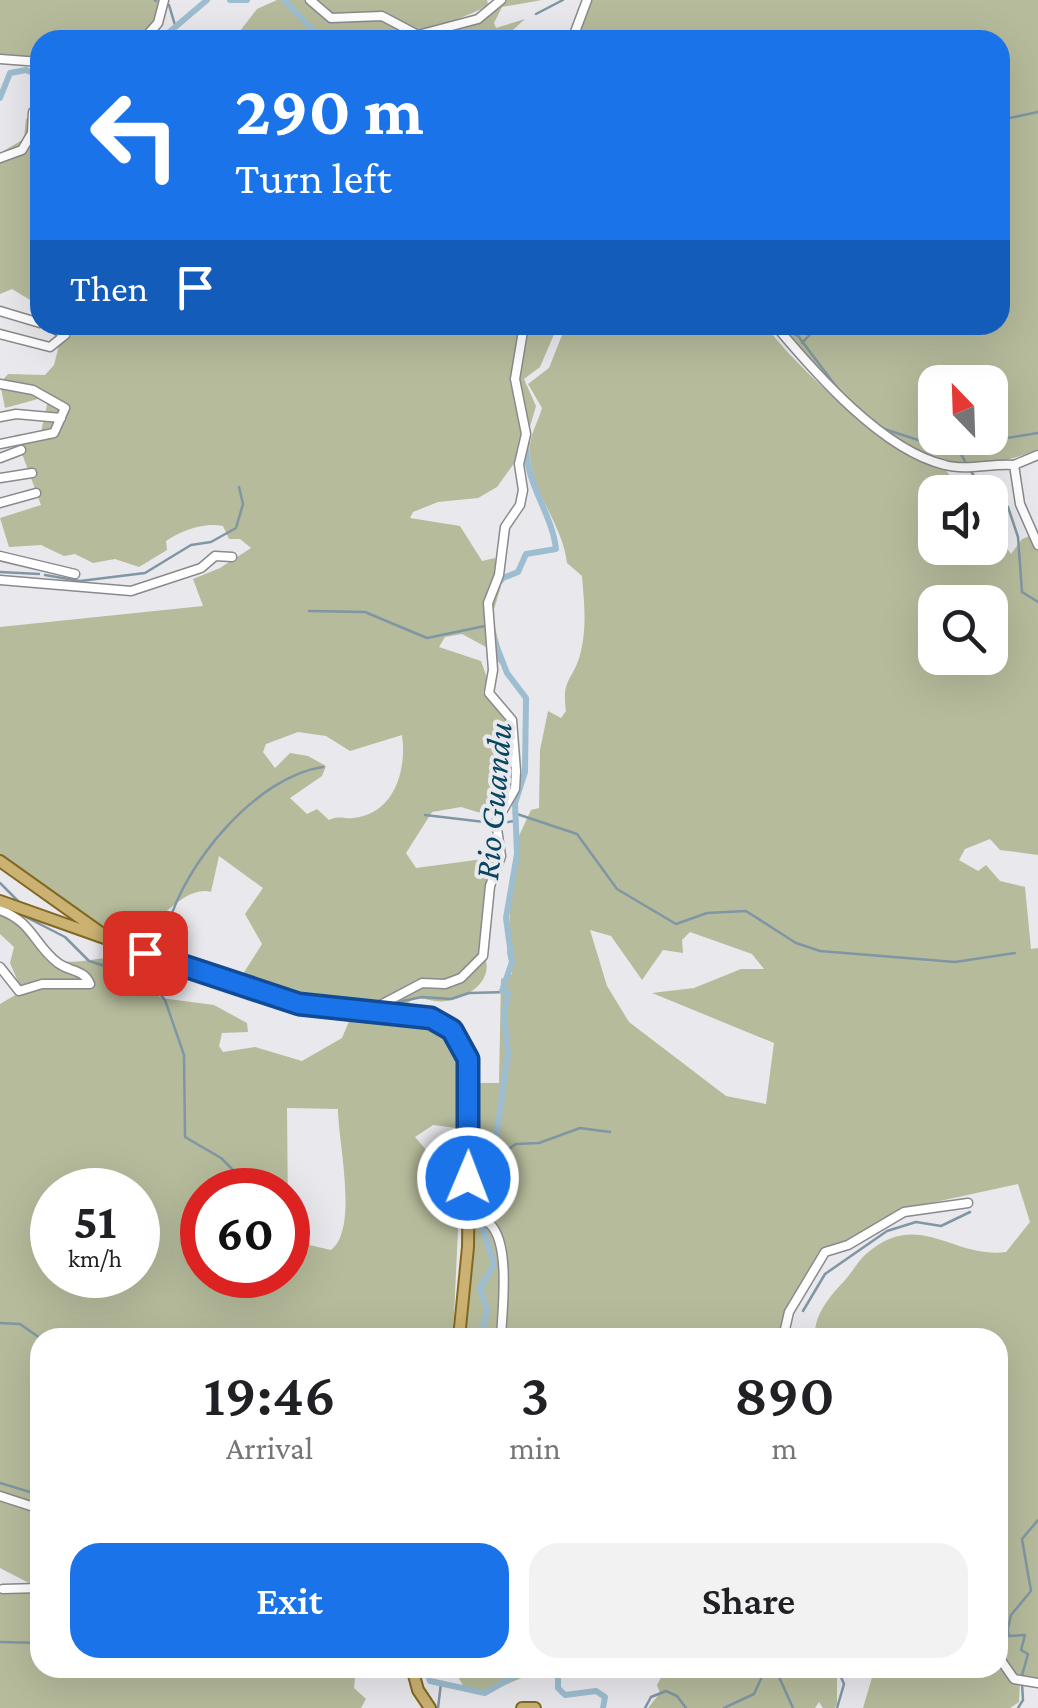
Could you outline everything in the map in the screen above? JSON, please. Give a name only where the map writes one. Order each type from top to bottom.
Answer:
[{"type":"main road","points":[[0,862],[93,930],[132,949]]},
{"type":"main road","points":[[37,914],[47,912],[50,904],[38,889]]},
{"type":"main road","points":[[0,901],[299,1004],[431,1018],[452,1030],[462,1042],[470,1094],[460,1328]]},
{"type":"main road","points":[[415,1678],[430,1708]]},
{"type":"main road","points":[[522,1708],[536,1708]]},
{"type":"street","points":[[152,30],[158,23],[164,0]]},
{"type":"street","points":[[310,0],[331,18],[382,16],[409,30]]},
{"type":"street","points":[[437,30],[478,19],[501,0]]},
{"type":"street","points":[[576,30],[587,0]]},
{"type":"street","points":[[0,59],[30,61]]},
{"type":"street","points":[[0,158],[22,150],[30,136]]},
{"type":"street","points":[[0,311],[30,320]]},
{"type":"street","points":[[0,334],[50,347],[66,335]]},
{"type":"street","points":[[370,1011],[422,983],[445,984],[461,978],[483,956],[490,886],[501,856],[495,823],[515,788],[512,720],[489,692],[493,670],[488,604],[499,575],[507,522],[520,505],[524,490],[518,464],[526,434],[515,376],[522,335]]},
{"type":"street","points":[[783,335],[863,421],[884,436],[949,466],[1014,465],[1038,455]]},
{"type":"street","points":[[0,384],[58,401],[66,408],[52,434],[0,444]]},
{"type":"street","points":[[0,417],[16,414],[61,418]]},
{"type":"street","points":[[0,458],[22,450]]},
{"type":"street","points":[[1014,465],[1019,498],[1038,546]]},
{"type":"street","points":[[0,478],[32,473]]},
{"type":"street","points":[[0,503],[36,493]]},
{"type":"street","points":[[0,556],[74,574]]},
{"type":"street","points":[[2,579],[125,592],[188,573],[214,556],[232,557]]},
{"type":"street","points":[[38,568],[42,583]]},
{"type":"street","points":[[0,910],[22,921],[59,964],[86,975],[90,984],[42,984],[19,992],[0,967]]},
{"type":"street","points":[[145,953],[167,926]]},
{"type":"street","points":[[468,1173],[475,1181],[484,1221],[494,1232],[504,1288],[502,1328]]},
{"type":"street","points":[[785,1328],[788,1312],[825,1252],[848,1245],[904,1212],[968,1204]]},
{"type":"street","points":[[0,1496],[30,1506]]},
{"type":"street","points":[[3,1589],[30,1588]]},
{"type":"street","points":[[1008,1670],[1014,1679],[1038,1683]]},
{"type":"green space","points":[[0,0],[159,0],[156,22],[148,30],[30,30],[30,57],[0,55]]},
{"type":"green space","points":[[277,0],[307,0],[326,17],[379,17],[405,30],[241,30],[257,9]]},
{"type":"green space","points":[[312,0],[487,0],[488,4],[423,30],[378,12],[331,14]]},
{"type":"green space","points":[[498,0],[542,0],[502,7],[494,23],[496,28],[525,19],[513,30],[431,30],[476,20]]},
{"type":"green space","points":[[583,0],[1038,0],[1038,450],[975,464],[949,464],[922,455],[1008,455],[1008,365],[918,365],[918,452],[876,430],[784,335],[1010,335],[1010,30],[571,30]]},
{"type":"green space","points":[[30,116],[30,300],[12,289],[0,294],[0,153],[24,139],[26,119]]},
{"type":"green space","points":[[62,335],[554,335],[540,367],[524,379],[536,406],[523,451],[497,487],[478,498],[438,502],[413,512],[410,518],[460,526],[482,561],[495,558],[501,586],[492,616],[506,671],[486,647],[462,634],[445,637],[439,647],[481,661],[487,678],[483,693],[506,713],[504,788],[487,815],[461,807],[432,812],[406,853],[416,868],[498,857],[482,952],[486,970],[472,991],[446,1001],[413,998],[400,1012],[292,997],[239,980],[262,944],[245,914],[263,888],[219,856],[211,892],[201,891],[180,901],[133,945],[0,860],[0,627],[203,606],[193,579],[220,568],[251,548],[240,539],[229,539],[223,526],[216,525],[193,528],[172,537],[166,541],[167,550],[139,567],[115,559],[93,563],[41,545],[9,547],[0,518],[41,505],[15,435],[41,432],[49,396],[5,408],[0,383],[8,374],[45,375],[54,365]],"holes":[[[298,732],[326,736],[350,751],[402,735],[400,775],[379,808],[367,815],[329,820],[317,809],[307,814],[290,798],[322,776],[326,766],[308,756],[290,753],[275,768],[263,752],[266,744]]]},
{"type":"green space","points":[[562,335],[773,335],[821,386],[872,429],[922,460],[942,466],[950,475],[918,475],[918,565],[1008,565],[1008,550],[1011,554],[1022,539],[1032,535],[1038,550],[1038,855],[1000,850],[990,839],[965,849],[959,860],[978,871],[986,865],[1000,881],[1025,887],[1031,949],[1038,948],[1038,1682],[1020,1681],[1019,1702],[1010,1708],[863,1708],[872,1678],[1008,1678],[1008,1328],[815,1328],[829,1299],[863,1257],[885,1241],[919,1235],[969,1249],[1006,1252],[1030,1222],[1018,1184],[903,1209],[847,1242],[819,1252],[785,1309],[782,1328],[460,1328],[472,1083],[499,1083],[501,979],[512,974],[507,953],[517,840],[531,810],[539,808],[540,750],[548,711],[561,718],[566,711],[567,685],[578,661],[584,632],[582,576],[567,563],[531,461],[531,440],[542,408],[528,384],[549,368]],"holes":[[[590,930],[611,936],[642,980],[663,950],[683,953],[682,940],[690,932],[752,954],[764,969],[741,969],[694,988],[652,993],[774,1043],[766,1104],[726,1096],[629,1022],[607,986]]]},
{"type":"green space","points":[[0,905],[23,912],[19,919],[57,959],[128,959],[145,972],[142,984],[161,998],[214,1005],[247,1023],[248,1032],[222,1033],[219,1046],[223,1052],[255,1047],[302,1061],[342,1038],[350,1019],[372,1022],[377,1014],[430,1024],[446,1032],[457,1043],[466,1076],[464,1129],[433,1125],[415,1137],[427,1151],[461,1166],[453,1328],[30,1328],[30,1583],[0,1568],[0,1004],[22,991],[10,963],[14,947],[0,934]]},
{"type":"green space","points":[[30,1584],[30,1678],[355,1678],[354,1688],[366,1699],[361,1708],[0,1708],[0,1590]]},
{"type":"green space","points":[[459,1678],[522,1678],[489,1692],[465,1689]]},
{"type":"green space","points":[[661,1678],[837,1678],[837,1703],[835,1708],[823,1708],[819,1702],[815,1708],[648,1708],[660,1693],[657,1685]]},
{"type":"waterway","name":"Rio Guandu","points":[[172,30],[207,0]]},
{"type":"waterway","name":"Rio Guandu","points":[[230,0],[247,0]]},
{"type":"waterway","name":"Rio Guandu","points":[[284,0],[313,30]]},
{"type":"waterway","points":[[536,14],[563,0]]},
{"type":"waterway","points":[[169,5],[175,25]]},
{"type":"waterway","name":"Rio Guandu","points":[[0,98],[10,73],[30,72]]},
{"type":"waterway","points":[[1010,118],[1038,112]]},
{"type":"waterway","points":[[796,335],[841,393]]},
{"type":"waterway","points":[[802,343],[810,335]]},
{"type":"waterway","points":[[881,428],[943,448],[1038,433]]},
{"type":"waterway","name":"Rio Guandu","points":[[496,586],[518,572],[526,554],[556,549],[529,470],[527,443]]},
{"type":"waterway","points":[[962,455],[965,461]]},
{"type":"waterway","points":[[970,470],[973,475]]},
{"type":"waterway","points":[[45,575],[80,581],[145,573],[191,545],[211,542],[236,528],[243,504],[239,487]]},
{"type":"waterway","points":[[1008,507],[1018,537],[1022,592],[1038,602]]},
{"type":"waterway","points":[[0,572],[39,574]]},
{"type":"waterway","points":[[309,611],[365,612],[427,638],[485,626]]},
{"type":"waterway","name":"Rio Guandu","points":[[483,1328],[487,1309],[480,1289],[494,1264],[483,1229],[508,1053],[504,1015],[508,992],[502,991],[512,962],[506,918],[517,854],[515,803],[525,772],[526,698],[507,673],[493,637]]},
{"type":"waterway","points":[[168,926],[190,876],[227,827],[273,787],[323,767]]},
{"type":"waterway","points":[[514,813],[577,834],[617,889],[676,924],[707,913],[746,911],[796,943],[820,951],[955,962],[1015,953]]},
{"type":"waterway","points":[[425,815],[493,823]]},
{"type":"waterway","points":[[501,823],[514,821]]},
{"type":"waterway","points":[[0,883],[19,902]]},
{"type":"waterway","points":[[22,915],[65,937],[89,961],[147,979],[165,1000],[184,1055],[185,1137],[231,1168]]},
{"type":"waterway","points":[[146,977],[153,961]]},
{"type":"waterway","points":[[393,1003],[422,997],[451,999],[469,993],[508,992]]},
{"type":"waterway","points":[[495,1158],[516,1144],[539,1143],[580,1128],[610,1132]]},
{"type":"waterway","points":[[803,1311],[825,1274],[887,1231],[916,1222],[941,1226],[970,1212]]},
{"type":"waterway","points":[[0,1323],[20,1324],[30,1331]]},
{"type":"waterway","points":[[0,1483],[30,1492]]},
{"type":"waterway","points":[[1008,1629],[1011,1615],[1031,1591],[1022,1539],[1038,1520]]},
{"type":"waterway","points":[[1008,1631],[1009,1636],[1025,1635],[1021,1650],[1028,1654],[1021,1679]]},
{"type":"waterway","points":[[0,1642],[30,1643]]},
{"type":"waterway","name":"Rio Guandu","points":[[429,1678],[485,1693],[511,1678]]},
{"type":"waterway","name":"Rio Guandu","points":[[558,1678],[558,1688],[565,1695],[596,1691],[605,1697],[603,1708]]},
{"type":"waterway","points":[[724,1708],[754,1694],[761,1678]]},
{"type":"waterway","points":[[780,1678],[793,1708]]},
{"type":"waterway","points":[[837,1708],[844,1684],[841,1678]]},
{"type":"waterway","points":[[438,1708],[441,1683]]},
{"type":"waterway","points":[[1018,1708],[1023,1700],[1022,1683]]},
{"type":"waterway","points":[[645,1708],[651,1697],[666,1691],[677,1696],[686,1708]]},
{"type":"route","points":[[145,953],[299,1004],[431,1018],[452,1030],[468,1059],[468,1178]]}]
